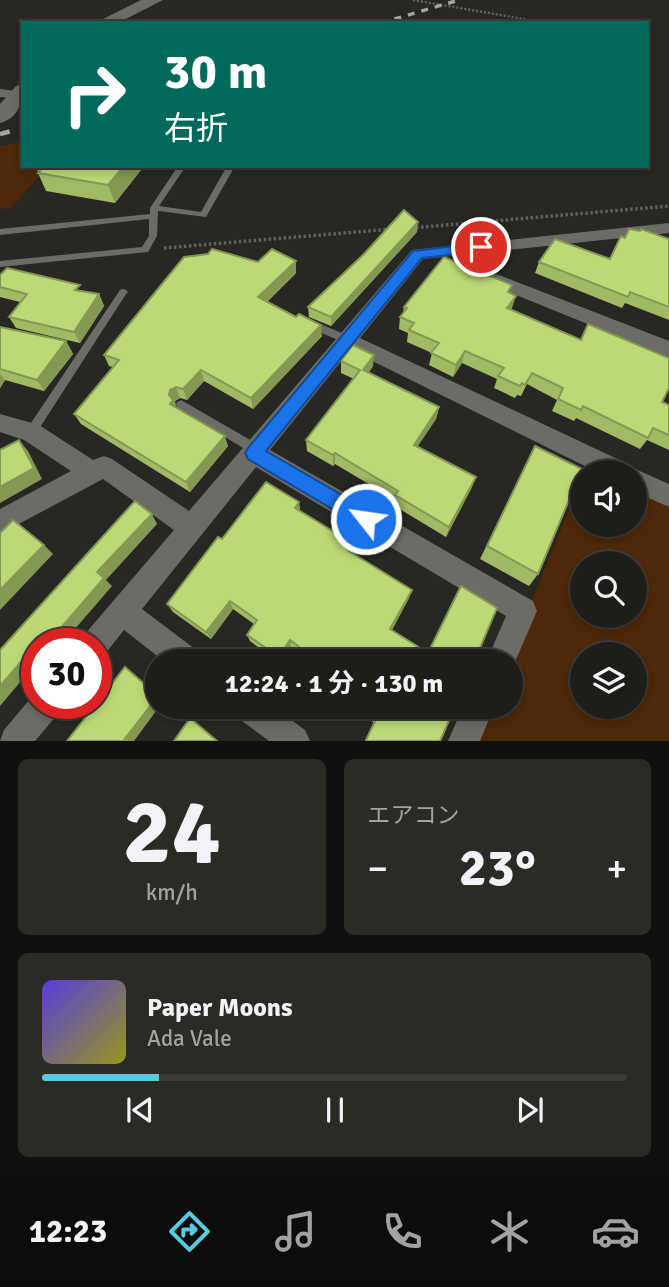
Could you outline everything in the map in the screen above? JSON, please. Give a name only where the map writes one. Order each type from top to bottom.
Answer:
[{"type":"main road","points":[[108,21],[155,0]]},
{"type":"main road","points":[[0,117],[14,93]]},
{"type":"street","points":[[108,628],[418,254],[669,229]]},
{"type":"street","points":[[637,231],[669,242]]},
{"type":"street","points":[[429,253],[669,349]]},
{"type":"street","points":[[347,340],[595,460]]},
{"type":"street","points":[[0,423],[31,432],[92,472]]},
{"type":"street","points":[[255,452],[523,611],[506,649]]},
{"type":"street","points":[[0,522],[104,466],[192,528]]},
{"type":"street","points":[[647,486],[669,496]]},
{"type":"street","points":[[122,611],[172,649]]},
{"type":"street","points":[[15,741],[33,719]]},
{"type":"street","points":[[265,719],[295,741]]},
{"type":"street","points":[[464,741],[474,719]]},
{"type":"lane","points":[[0,264],[145,250],[153,236],[154,212],[181,168]]},
{"type":"lane","points":[[0,232],[154,212],[203,215],[230,168]]},
{"type":"lane","points":[[31,432],[122,292]]},
{"type":"lane","points":[[300,320],[347,340]]},
{"type":"lane","points":[[73,348],[85,351]]},
{"type":"lane","points":[[181,405],[255,452]]},
{"type":"path","points":[[413,0],[537,21]]},
{"type":"path","points":[[406,228],[669,206]]},
{"type":"path","points":[[145,250],[393,229]]},
{"type":"shaded area","points":[[21,141],[21,168],[46,168],[11,208],[0,209],[0,146]]},
{"type":"shaded area","points":[[647,494],[669,505],[669,741],[474,741],[483,719],[523,719],[523,649],[512,649],[570,508],[570,537],[647,537]]},
{"type":"building","points":[[42,168],[122,168],[108,185],[38,173]]},
{"type":"building","points":[[404,210],[418,222],[331,317],[308,307],[364,254]]},
{"type":"building","points":[[629,229],[641,229],[669,239],[669,307],[630,292],[628,297],[539,262],[555,239],[610,259],[621,236],[625,238]]},
{"type":"building","points":[[212,249],[258,262],[272,249],[296,261],[258,297],[296,317],[299,314],[321,325],[251,398],[201,370],[183,389],[176,387],[170,390],[169,395],[173,400],[170,404],[225,436],[186,482],[74,414],[119,360],[104,355],[184,257],[208,254]]},
{"type":"building","points":[[444,257],[512,285],[508,292],[516,296],[507,308],[581,340],[588,324],[669,358],[669,388],[662,402],[669,405],[669,435],[653,428],[648,438],[583,406],[581,410],[558,399],[563,388],[532,373],[525,385],[522,383],[520,386],[498,376],[504,368],[465,351],[456,365],[431,353],[439,343],[409,330],[414,323],[400,317],[407,308],[404,307]]},
{"type":"building","points":[[7,268],[80,285],[75,290],[99,294],[74,332],[9,317],[27,294],[0,287],[0,275]]},
{"type":"building","points":[[0,327],[66,341],[37,380],[0,369]]},
{"type":"building","points":[[353,345],[374,355],[363,370],[439,407],[414,445],[476,477],[449,527],[395,495],[398,491],[335,453],[333,455],[306,440],[360,370],[341,361]]},
{"type":"building","points":[[19,440],[34,468],[0,487],[0,450]]},
{"type":"building","points":[[535,446],[570,463],[570,498],[538,574],[487,546]]},
{"type":"building","points":[[266,482],[299,502],[295,508],[354,544],[349,551],[412,590],[390,629],[422,649],[302,649],[290,640],[284,649],[267,649],[247,635],[257,620],[230,601],[206,632],[167,604],[218,537],[222,539]]},
{"type":"building","points":[[135,501],[152,514],[97,572],[104,578],[61,628],[21,628],[21,662],[0,686],[0,650]]},
{"type":"building","points":[[13,520],[44,545],[0,590],[0,533]]},
{"type":"building","points":[[461,586],[497,608],[480,649],[430,649]]},
{"type":"building","points":[[125,667],[145,685],[145,713],[123,741],[67,741],[84,719],[112,719],[112,684]]},
{"type":"building","points":[[191,719],[217,741],[174,741]]},
{"type":"building","points":[[376,719],[450,719],[440,741],[366,740]]},
{"type":"railway","points":[[388,21],[459,0]]},
{"type":"railway","points":[[0,134],[21,129]]},
{"type":"route","points":[[366,519],[254,453],[418,254],[481,247]]}]
